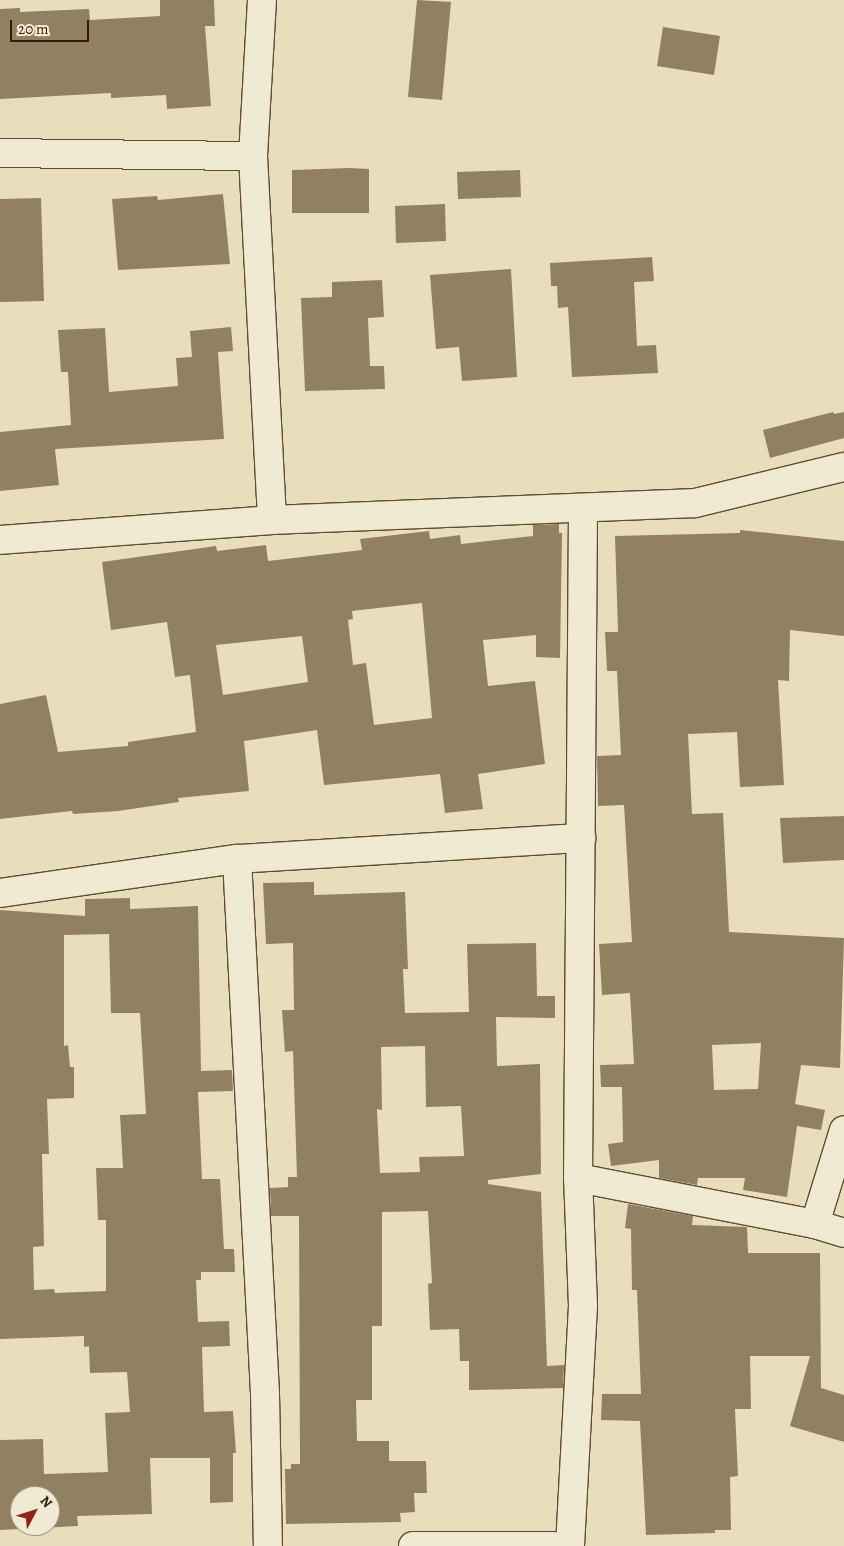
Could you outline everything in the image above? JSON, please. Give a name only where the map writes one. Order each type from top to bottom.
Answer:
[{"type":"street","points":[[262,0],[253,156],[272,520]]},
{"type":"street","points":[[0,153],[253,156]]},
{"type":"street","points":[[0,540],[272,520],[583,510],[695,503],[844,467]]},
{"type":"street","points":[[570,1546],[583,1306],[578,1178],[583,510]]},
{"type":"street","points":[[0,894],[237,859],[581,838]]},
{"type":"street","points":[[237,859],[265,1394],[268,1546]]},
{"type":"street","points":[[815,1224],[844,1130]]},
{"type":"street","points":[[578,1178],[815,1224],[844,1233]]},
{"type":"street","points":[[413,1546],[553,1546]]},
{"type":"building","points":[[160,0],[214,0],[215,26],[205,26],[211,106],[167,109],[166,95],[111,98],[111,93],[0,99],[0,9],[20,8],[20,12],[89,9],[90,20],[160,16]]},
{"type":"building","points":[[417,0],[451,2],[442,100],[408,97]]},
{"type":"building","points":[[663,27],[720,36],[714,75],[657,66]]},
{"type":"building","points":[[369,169],[369,213],[292,213],[292,170]]},
{"type":"building","points":[[520,170],[521,197],[458,199],[457,172]]},
{"type":"building","points":[[223,194],[230,264],[118,270],[112,199],[157,196],[158,200]]},
{"type":"building","points":[[41,198],[44,301],[0,302],[0,199]]},
{"type":"building","points":[[445,204],[446,241],[396,243],[395,206]]},
{"type":"building","points":[[652,257],[654,281],[634,282],[637,346],[656,345],[658,373],[572,377],[568,307],[558,308],[557,286],[551,286],[550,263]]},
{"type":"building","points":[[511,269],[517,377],[462,381],[459,347],[436,349],[430,275]]},
{"type":"building","points":[[382,280],[384,317],[368,318],[370,366],[384,366],[385,389],[305,391],[301,298],[332,297],[332,282]]},
{"type":"building","points":[[231,327],[233,351],[218,352],[224,439],[55,449],[59,485],[0,491],[0,432],[71,425],[68,372],[61,372],[58,330],[105,328],[109,392],[178,386],[176,358],[192,357],[190,331]]},
{"type":"building","points":[[833,412],[834,414],[844,412],[844,438],[770,458],[763,430]]},
{"type":"building","points":[[559,524],[559,533],[562,533],[560,658],[536,657],[536,635],[483,640],[488,686],[535,681],[545,764],[478,774],[483,809],[445,813],[440,774],[324,785],[317,730],[244,741],[249,791],[178,798],[179,802],[118,811],[73,814],[72,811],[0,819],[0,704],[46,695],[58,752],[128,746],[128,742],[196,732],[190,675],[175,677],[167,622],[111,630],[102,562],[216,546],[217,551],[266,545],[268,561],[362,550],[360,539],[429,531],[430,539],[460,535],[461,544],[533,536],[533,525]],"holes":[[[422,603],[432,718],[374,725],[366,663],[353,665],[348,620],[353,619],[352,611]],[[302,636],[308,682],[223,695],[216,645]]]},
{"type":"building","points":[[740,530],[844,541],[844,636],[790,630],[789,681],[778,680],[784,785],[740,787],[737,732],[688,734],[692,814],[723,813],[729,932],[844,938],[840,1068],[801,1065],[795,1104],[825,1110],[821,1130],[797,1126],[787,1197],[743,1190],[745,1178],[698,1178],[697,1185],[659,1178],[659,1160],[611,1166],[608,1144],[623,1142],[622,1087],[601,1087],[600,1065],[634,1064],[630,993],[602,995],[599,944],[632,942],[624,805],[598,806],[597,756],[621,755],[617,671],[607,671],[605,632],[618,632],[615,536],[740,533]],"holes":[[[761,1043],[758,1089],[714,1090],[712,1045]]]},
{"type":"building","points":[[844,816],[844,860],[783,863],[780,818]]},
{"type":"building","points":[[314,882],[314,895],[405,892],[408,969],[403,969],[405,1013],[469,1012],[467,944],[536,943],[537,996],[555,996],[555,1018],[496,1017],[497,1066],[540,1064],[541,1174],[488,1180],[488,1184],[541,1192],[547,1366],[564,1365],[563,1388],[469,1390],[469,1361],[460,1361],[459,1329],[430,1330],[428,1284],[432,1283],[428,1211],[382,1212],[382,1326],[372,1326],[372,1400],[356,1400],[357,1441],[389,1441],[389,1461],[426,1461],[427,1493],[414,1493],[415,1512],[400,1513],[401,1522],[286,1524],[285,1469],[291,1469],[291,1464],[300,1464],[299,1216],[271,1216],[270,1188],[288,1187],[288,1177],[297,1177],[293,1051],[285,1052],[282,1010],[294,1010],[293,943],[266,944],[263,883]],"holes":[[[425,1046],[426,1107],[461,1106],[464,1156],[419,1157],[420,1172],[380,1173],[377,1109],[382,1110],[381,1047]]]},
{"type":"building","points":[[130,898],[130,909],[198,906],[201,1071],[232,1070],[233,1091],[198,1092],[202,1179],[220,1179],[224,1249],[234,1249],[235,1272],[201,1272],[201,1280],[196,1280],[198,1322],[229,1321],[230,1346],[202,1347],[204,1412],[233,1411],[236,1453],[233,1453],[233,1502],[210,1503],[210,1458],[150,1458],[152,1514],[77,1516],[78,1526],[60,1527],[60,1486],[10,1486],[10,1529],[0,1530],[0,1440],[43,1439],[44,1474],[108,1472],[105,1413],[130,1412],[127,1372],[90,1373],[89,1346],[84,1347],[84,1336],[0,1339],[0,910],[85,916],[85,899]],"holes":[[[109,934],[111,1013],[140,1013],[146,1114],[120,1115],[123,1168],[96,1168],[98,1220],[106,1220],[106,1291],[55,1293],[54,1289],[34,1290],[33,1247],[44,1246],[42,1154],[49,1154],[47,1099],[74,1098],[74,1067],[70,1067],[68,1045],[64,1046],[64,935]]]},
{"type":"building","points":[[628,1204],[693,1216],[692,1225],[747,1227],[748,1253],[820,1253],[821,1388],[844,1395],[844,1442],[790,1426],[810,1356],[750,1356],[751,1409],[735,1409],[738,1476],[730,1477],[731,1530],[715,1530],[715,1533],[646,1535],[640,1421],[601,1420],[602,1394],[641,1394],[637,1290],[632,1290],[631,1229],[625,1228]]}]
